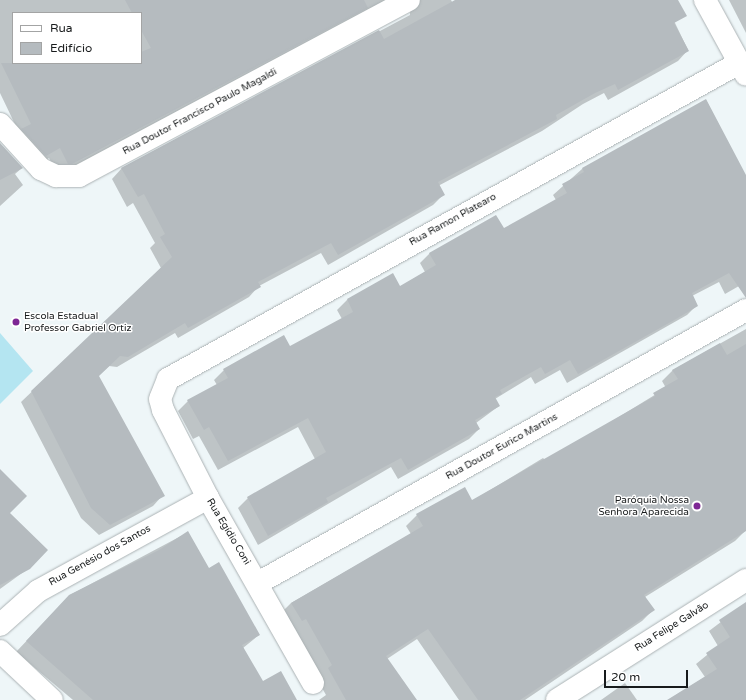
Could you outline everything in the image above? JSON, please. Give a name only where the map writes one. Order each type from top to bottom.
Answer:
[{"type":"street","name":"Rua Doutor Francisco Paulo Magaldi","points":[[0,124],[41,169],[56,176],[79,176],[409,0]]},
{"type":"street","points":[[705,0],[742,69]]},
{"type":"street","name":"Rua Ramon Platearo","points":[[168,378],[742,69]]},
{"type":"street","name":"Rua Doutor Eurico Martins","points":[[258,583],[746,310]]},
{"type":"street","name":"Rua Egídio Coni","points":[[168,378],[160,399],[163,410],[208,498],[258,583],[313,683]]},
{"type":"street","name":"Rua Genésio dos Santos","points":[[0,625],[38,591],[208,498]]},
{"type":"street","name":"Rua Felipe Galvão","points":[[562,699],[746,580]]},
{"type":"street","points":[[0,651],[52,700]]},
{"type":"shaded area","points":[[0,333],[33,371],[0,404]]},
{"type":"building","points":[[125,0],[364,0],[368,8],[72,164],[68,164],[60,148],[46,156],[21,129],[31,124],[1,63],[142,64],[142,52],[151,48],[142,32],[142,12],[131,12]]},
{"type":"building","points":[[455,0],[678,0],[687,16],[674,23],[689,51],[618,90],[615,84],[595,93],[556,115],[557,119],[438,182],[445,195],[338,255],[331,243],[258,282],[261,287],[188,328],[185,323],[128,357],[120,356],[99,376],[165,496],[110,525],[91,508],[31,391],[172,257],[160,237],[165,234],[144,194],[138,197],[121,168],[379,30],[384,39]]},
{"type":"building","points":[[706,99],[746,175],[746,298],[729,273],[692,293],[698,306],[676,319],[578,374],[570,360],[545,374],[541,367],[500,390],[502,394],[495,397],[500,406],[475,420],[480,429],[408,470],[401,458],[326,498],[328,502],[268,536],[247,497],[326,452],[308,418],[228,461],[209,427],[204,430],[187,400],[228,378],[223,369],[284,335],[290,346],[353,312],[347,299],[393,273],[400,286],[436,265],[429,253],[496,215],[504,228],[567,193],[562,184],[584,172],[582,168]]},
{"type":"building","points":[[0,143],[23,168],[0,180]]},
{"type":"building","points":[[720,343],[727,355],[746,344],[746,531],[644,595],[655,610],[520,700],[478,700],[428,629],[386,656],[417,700],[346,700],[328,668],[332,665],[306,619],[302,621],[291,603],[423,526],[416,514],[465,487],[472,500],[655,396],[653,393],[678,379],[672,370]]},
{"type":"building","points":[[0,469],[27,496],[10,513],[48,550],[30,569],[0,585]]},
{"type":"building","points":[[188,531],[209,568],[219,562],[260,635],[242,645],[263,681],[281,671],[297,700],[93,700],[26,641],[69,595],[159,550]]},
{"type":"building","points":[[746,602],[746,700],[667,700],[717,669],[706,653],[730,637],[719,620]]},
{"type":"place","name":"Escola Estadual Professor Gabriel Ortiz","points":[[16,322]]},
{"type":"place","name":"Paróquia Nossa Senhora Aparecida","points":[[697,506]]}]
